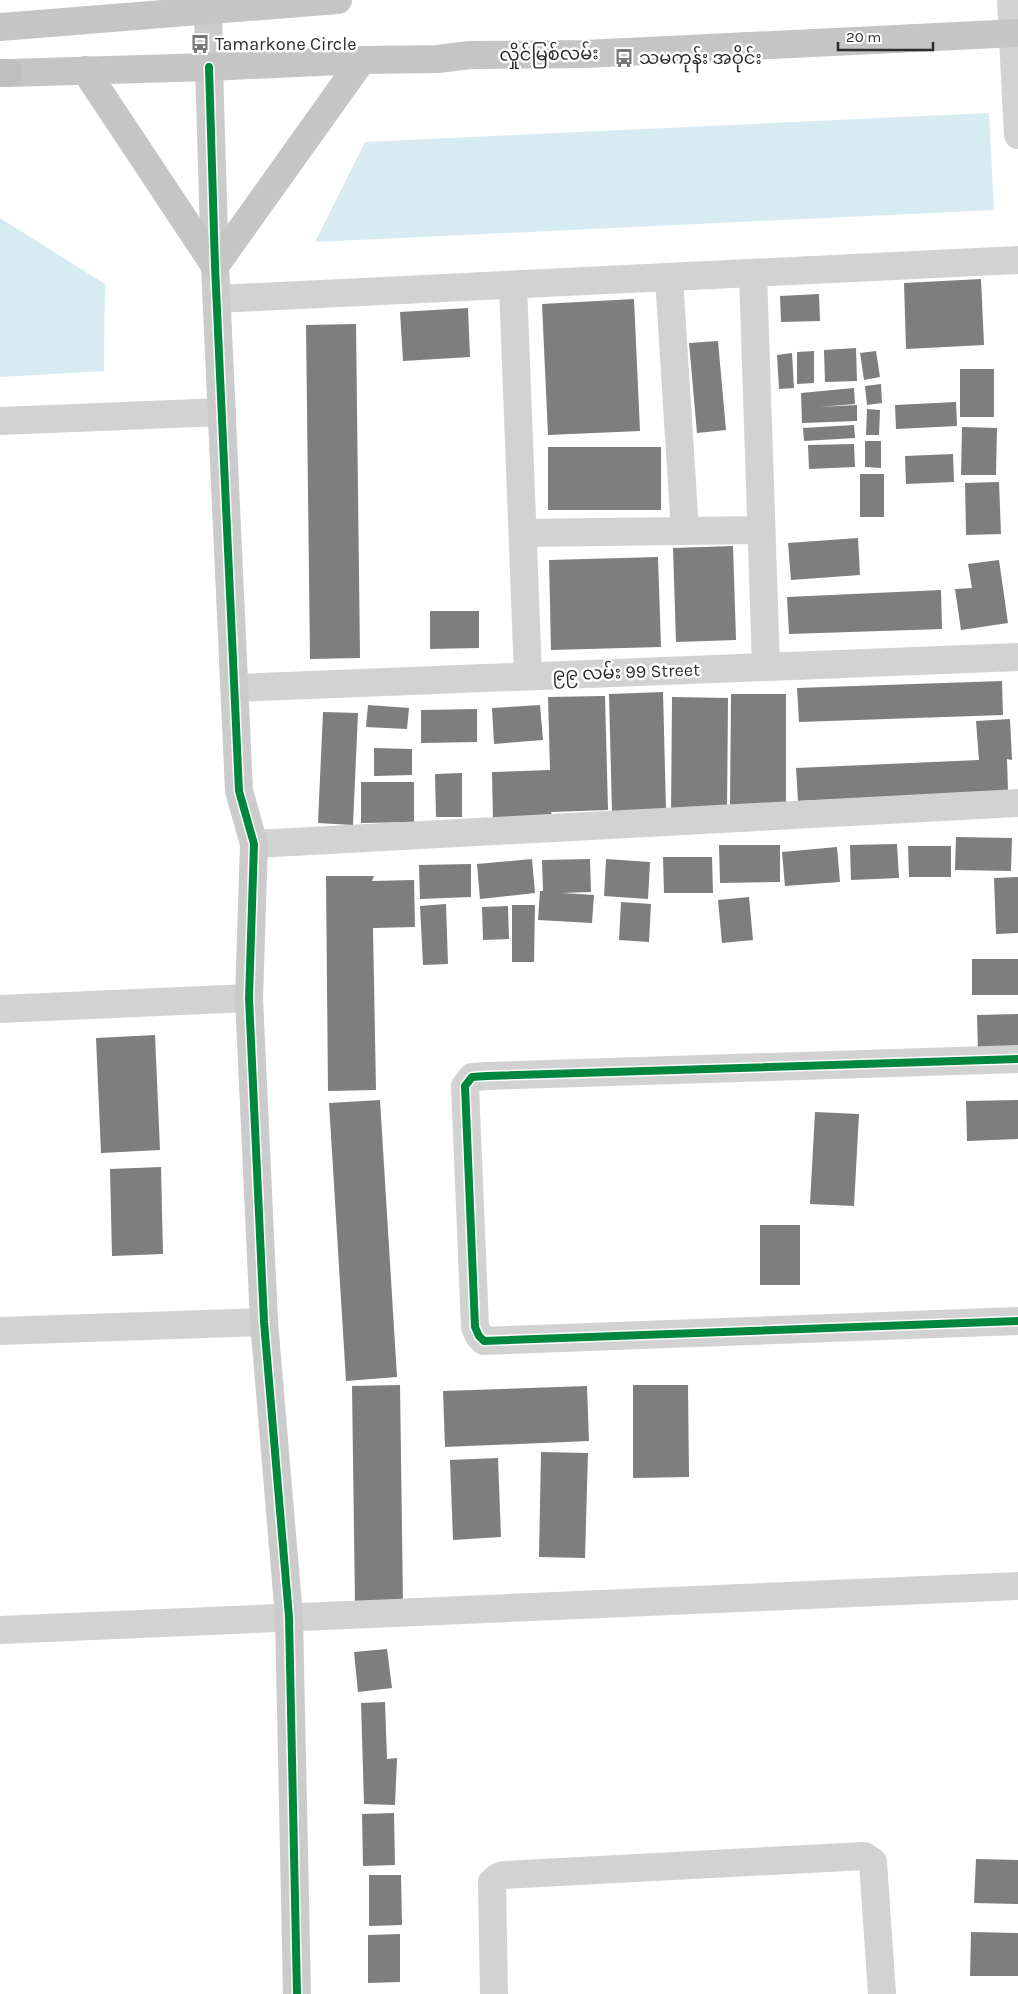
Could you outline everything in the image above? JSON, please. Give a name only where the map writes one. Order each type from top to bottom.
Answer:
[{"type":"main road","points":[[78,21],[95,0]]},
{"type":"main road","points":[[4,27],[78,21],[208,5],[338,0]]},
{"type":"main road","name":"လှိုင်မြစ်လမ်း","points":[[4,73],[438,59],[470,55],[595,53],[1016,33]]},
{"type":"main road","points":[[85,70],[215,266],[362,60]]},
{"type":"street","points":[[1012,0],[1016,33],[1018,136]]},
{"type":"street","points":[[208,5],[208,67],[215,266],[239,792],[254,844],[249,998],[264,1322],[289,1617],[297,1994]]},
{"type":"street","points":[[217,299],[1018,260]]},
{"type":"street","points":[[753,274],[766,666]]},
{"type":"street","points":[[669,278],[685,531]]},
{"type":"street","points":[[513,286],[528,676]]},
{"type":"street","points":[[0,421],[222,412]]},
{"type":"street","points":[[523,533],[761,530]]},
{"type":"street","name":"၉၉ လမ်း 99 Street","points":[[235,688],[1018,657]]},
{"type":"street","points":[[254,844],[1018,803]]},
{"type":"street","points":[[0,1009],[249,998]]},
{"type":"street","points":[[1018,1059],[487,1076],[472,1077],[465,1086],[475,1327],[479,1336],[484,1341],[1018,1320]]},
{"type":"street","points":[[0,1331],[264,1322]]},
{"type":"street","points":[[0,1630],[1018,1586]]},
{"type":"street","points":[[494,1994],[492,1882],[498,1877],[524,1874],[864,1856],[873,1862],[882,1994]]},
{"type":"shaded area","points":[[989,113],[994,210],[315,242],[365,142]]},
{"type":"shaded area","points":[[0,218],[105,284],[104,371],[0,377]]},
{"type":"building","points":[[981,279],[984,345],[906,349],[904,283]]},
{"type":"building","points":[[819,294],[820,321],[781,322],[780,296]]},
{"type":"building","points":[[634,299],[640,431],[548,435],[542,304]]},
{"type":"building","points":[[468,308],[470,357],[403,361],[400,312]]},
{"type":"building","points":[[356,324],[360,658],[310,659],[306,325]]},
{"type":"building","points":[[718,341],[726,430],[697,433],[689,343]]},
{"type":"building","points":[[856,348],[857,381],[825,382],[824,350]]},
{"type":"building","points":[[814,351],[814,383],[797,384],[797,352]]},
{"type":"building","points":[[876,351],[880,377],[864,380],[860,353]]},
{"type":"building","points":[[792,353],[794,388],[779,389],[777,355]]},
{"type":"building","points":[[960,369],[994,369],[994,417],[960,417]]},
{"type":"building","points":[[881,384],[882,403],[867,405],[865,386]]},
{"type":"building","points":[[854,388],[855,404],[819,407],[857,405],[857,421],[802,423],[801,393]]},
{"type":"building","points":[[956,402],[957,426],[896,429],[895,405]]},
{"type":"building","points":[[867,409],[880,410],[879,435],[866,435]]},
{"type":"building","points":[[854,425],[855,438],[804,441],[803,428]]},
{"type":"building","points":[[962,427],[997,428],[996,475],[961,475]]},
{"type":"building","points":[[865,441],[881,441],[881,468],[865,467]]},
{"type":"building","points":[[854,444],[855,467],[809,469],[808,445]]},
{"type":"building","points":[[548,447],[661,447],[661,510],[548,510]]},
{"type":"building","points":[[953,454],[954,482],[906,484],[905,456]]},
{"type":"building","points":[[860,474],[884,474],[884,517],[860,517]]},
{"type":"building","points":[[999,482],[1001,534],[966,535],[965,483]]},
{"type":"building","points":[[858,538],[860,575],[791,580],[788,543]]},
{"type":"building","points":[[733,546],[736,640],[676,642],[673,548]]},
{"type":"building","points":[[658,557],[661,647],[551,650],[549,560]]},
{"type":"building","points":[[999,560],[1008,623],[961,630],[955,589],[972,588],[968,564]]},
{"type":"building","points":[[941,590],[942,629],[789,634],[787,597]]},
{"type":"building","points":[[430,611],[479,611],[479,648],[430,649]]},
{"type":"building","points":[[1002,681],[1003,715],[799,722],[797,688]]},
{"type":"building","points":[[663,692],[666,810],[612,812],[609,694]]},
{"type":"building","points":[[731,694],[786,694],[786,807],[730,807]]},
{"type":"building","points":[[605,696],[608,810],[551,812],[553,819],[493,822],[492,772],[550,770],[548,697]]},
{"type":"building","points":[[672,697],[728,698],[727,815],[671,814]]},
{"type":"building","points":[[368,705],[409,708],[407,729],[366,727]]},
{"type":"building","points":[[540,705],[543,740],[494,744],[492,708]]},
{"type":"building","points":[[477,709],[477,742],[421,743],[421,710]]},
{"type":"building","points":[[323,712],[358,713],[353,825],[318,823]]},
{"type":"building","points":[[1010,719],[1012,760],[1007,759],[1008,791],[798,801],[796,768],[979,760],[976,721]]},
{"type":"building","points":[[374,748],[412,749],[412,775],[374,776]]},
{"type":"building","points":[[462,773],[462,817],[436,817],[435,774]]},
{"type":"building","points":[[361,782],[414,782],[414,822],[361,823]]},
{"type":"building","points":[[956,837],[1012,838],[1011,871],[955,870]]},
{"type":"building","points":[[897,844],[899,878],[851,880],[850,845]]},
{"type":"building","points":[[719,845],[780,845],[780,882],[720,883]]},
{"type":"building","points":[[908,846],[951,846],[951,877],[909,877]]},
{"type":"building","points":[[837,847],[840,882],[785,886],[782,852]]},
{"type":"building","points":[[663,857],[712,857],[713,893],[664,893]]},
{"type":"building","points":[[532,859],[535,893],[480,899],[477,864]]},
{"type":"building","points":[[590,859],[591,892],[562,893],[594,895],[592,923],[538,920],[540,891],[543,891],[542,860]]},
{"type":"building","points":[[606,859],[650,862],[648,899],[604,896]]},
{"type":"building","points":[[471,864],[471,897],[420,899],[419,865]]},
{"type":"building","points":[[326,876],[374,876],[372,881],[414,880],[415,927],[373,928],[376,1090],[328,1091]]},
{"type":"building","points":[[1018,877],[1018,933],[996,934],[994,878]]},
{"type":"building","points":[[749,897],[753,940],[722,943],[718,900]]},
{"type":"building","points":[[621,902],[651,904],[649,942],[619,940]]},
{"type":"building","points":[[446,904],[448,964],[423,965],[420,906]]},
{"type":"building","points":[[512,905],[535,905],[534,962],[512,962]]},
{"type":"building","points":[[508,906],[509,939],[483,940],[482,907]]},
{"type":"building","points":[[972,959],[1018,959],[1018,995],[972,995]]},
{"type":"building","points":[[1018,1014],[1018,1051],[978,1052],[977,1015]]},
{"type":"building","points":[[155,1035],[160,1150],[101,1153],[96,1038]]},
{"type":"building","points":[[380,1100],[397,1377],[346,1381],[329,1103]]},
{"type":"building","points":[[1018,1100],[1018,1139],[967,1141],[966,1101]]},
{"type":"building","points":[[815,1112],[859,1114],[854,1206],[810,1204]]},
{"type":"building","points":[[161,1167],[163,1254],[112,1256],[110,1169]]},
{"type":"building","points":[[760,1225],[800,1225],[800,1285],[760,1285]]},
{"type":"building","points":[[400,1385],[403,1603],[355,1604],[352,1386]]},
{"type":"building","points":[[633,1385],[688,1385],[689,1477],[633,1478]]},
{"type":"building","points":[[587,1386],[589,1441],[445,1447],[443,1391]]},
{"type":"building","points":[[541,1452],[588,1453],[585,1558],[539,1557]]},
{"type":"building","points":[[498,1458],[501,1537],[453,1540],[450,1460]]},
{"type":"building","points":[[387,1649],[392,1688],[358,1692],[354,1652]]},
{"type":"building","points":[[385,1702],[387,1759],[397,1758],[395,1805],[364,1804],[361,1703]]},
{"type":"building","points":[[394,1813],[395,1865],[363,1866],[362,1814]]},
{"type":"building","points":[[976,1859],[1018,1860],[1018,1904],[974,1903]]},
{"type":"building","points":[[369,1875],[401,1875],[402,1925],[369,1926]]},
{"type":"building","points":[[971,1932],[1018,1933],[1018,1976],[970,1976]]},
{"type":"building","points":[[400,1934],[400,1982],[368,1983],[368,1935]]},
{"type":"cycle path","points":[[209,67],[215,266],[239,791],[254,844],[249,998],[264,1322],[289,1617],[297,1994]]},
{"type":"cycle path","points":[[1018,1059],[487,1076],[472,1077],[465,1086],[475,1327],[479,1336],[484,1341],[1018,1321]]},
{"type":"place","name":"Tamarkone Circle","points":[[200,44]]},
{"type":"place","name":"သမကုန်း အဝိုင်း","points":[[624,58]]}]
